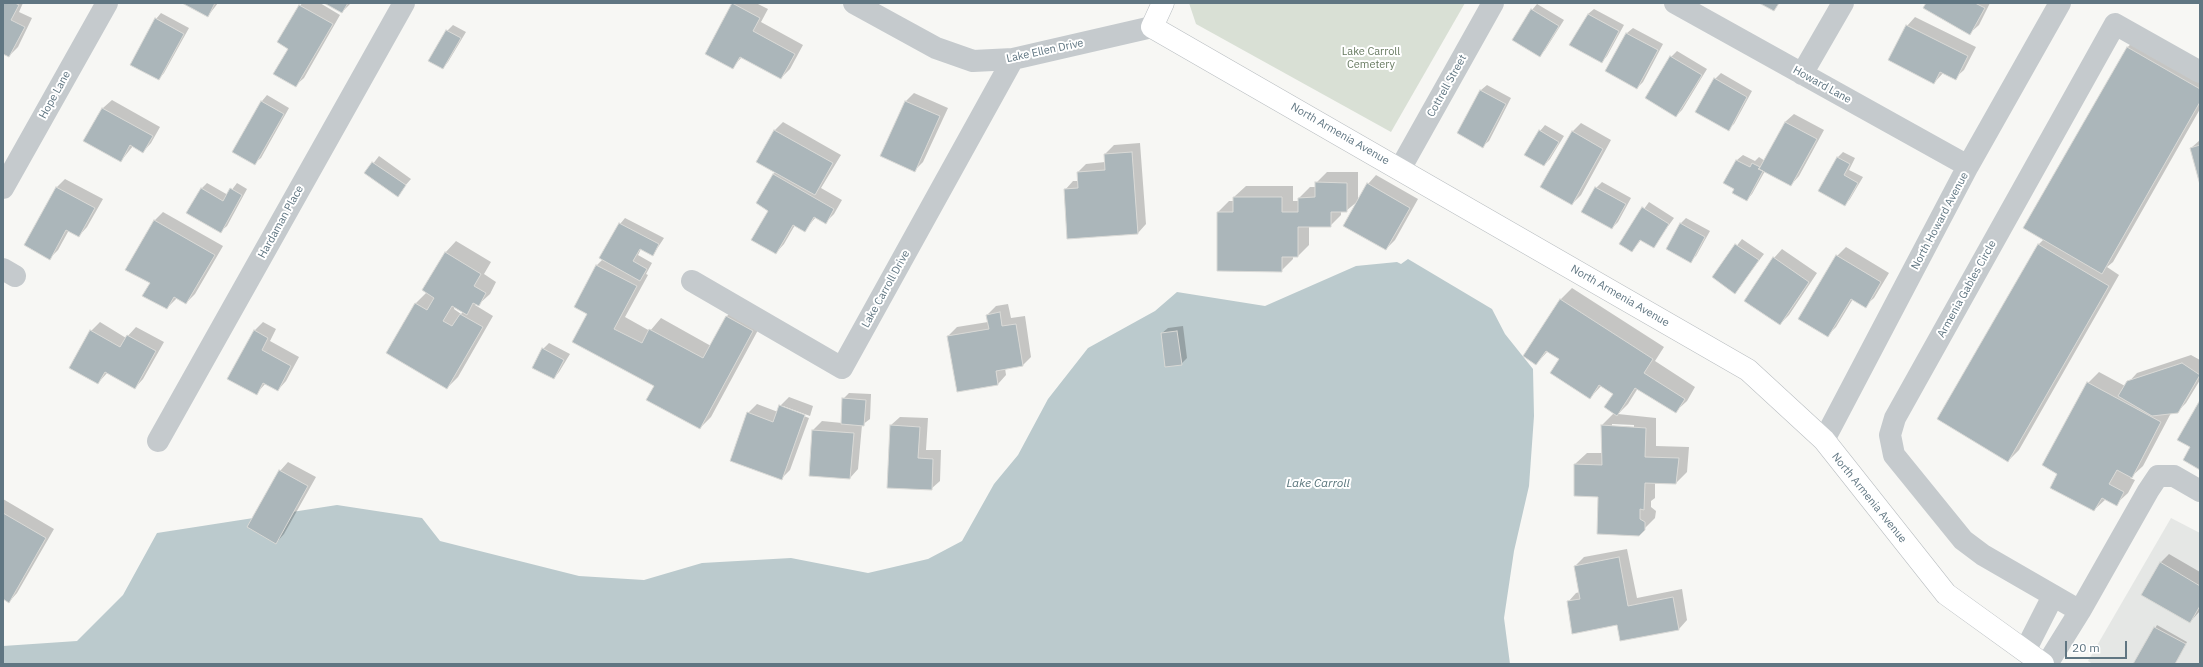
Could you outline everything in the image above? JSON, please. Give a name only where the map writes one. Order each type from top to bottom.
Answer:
[{"type":"main road","points":[[1152,27],[1163,3]]},
{"type":"main road","name":"North Armenia Avenue","points":[[1152,27],[1400,168],[1748,370],[1824,440],[1946,594],[2043,664]]},
{"type":"street","name":"Hope Lane","points":[[3,188],[107,3]]},
{"type":"street","name":"Hardaman Place","points":[[158,440],[404,3]]},
{"type":"street","name":"Lake Ellen Drive","points":[[854,3],[936,48],[973,61],[1013,59],[1152,27]]},
{"type":"street","name":"Cottrell Street","points":[[1400,168],[1493,3]]},
{"type":"street","name":"Howard Lane","points":[[1675,3],[1968,166]]},
{"type":"street","points":[[1802,74],[1843,3]]},
{"type":"street","name":"North Howard Avenue","points":[[1824,440],[1968,166],[2060,3]]},
{"type":"street","name":"Armenia Gables Circle","points":[[2080,611],[1983,555],[1963,540],[1894,455],[1890,435],[1895,418],[2115,24],[2200,72]]},
{"type":"street","name":"Lake Carroll Drive","points":[[692,281],[842,368],[1013,59]]},
{"type":"street","points":[[2047,664],[2080,611],[2158,476],[2174,476],[2200,492]]},
{"type":"street","points":[[2025,651],[2053,596]]},
{"type":"shaded area","points":[[2171,518],[2200,533],[2200,664],[2093,664],[2088,661]]},
{"type":"green space","name":"Lake Carroll Cemetery","points":[[1189,3],[1465,3],[1391,132],[1196,24]]},
{"type":"water","name":"Lake Carroll","points":[[1408,259],[1492,309],[1505,334],[1533,369],[1534,416],[1529,486],[1514,551],[1504,618],[1510,664],[3,664],[3,646],[77,641],[123,595],[157,533],[337,505],[422,518],[440,541],[579,576],[644,580],[702,563],[791,558],[868,573],[928,559],[962,541],[994,484],[1018,455],[1048,399],[1088,348],[1155,311],[1177,292],[1265,306],[1356,266],[1397,262],[1401,264]]},
{"type":"building","points":[[3,3],[15,3],[19,5],[11,20],[25,27],[9,57],[3,54]]},
{"type":"building","points":[[182,3],[215,3],[208,17]]},
{"type":"building","points":[[324,3],[348,3],[342,13]]},
{"type":"building","points":[[732,3],[760,18],[753,31],[795,54],[781,79],[740,57],[733,69],[705,54]]},
{"type":"building","points":[[1759,3],[1779,3],[1774,11]]},
{"type":"building","points":[[1926,3],[1975,3],[1985,8],[1970,35],[1923,8]]},
{"type":"building","points":[[299,5],[333,24],[296,87],[273,74],[288,49],[277,42]]},
{"type":"building","points":[[1531,9],[1559,26],[1540,57],[1512,40]]},
{"type":"building","points":[[1588,14],[1619,31],[1602,63],[1569,45]]},
{"type":"building","points":[[155,18],[184,34],[159,80],[130,65]]},
{"type":"building","points":[[1906,25],[1968,56],[1956,80],[1940,72],[1934,84],[1888,60]]},
{"type":"building","points":[[446,30],[461,38],[443,69],[428,61]]},
{"type":"building","points":[[1626,33],[1658,50],[1637,89],[1605,71]]},
{"type":"building","points":[[2127,47],[2200,89],[2200,102],[2102,274],[2023,228]]},
{"type":"building","points":[[1670,56],[1702,75],[1676,117],[1645,98]]},
{"type":"building","points":[[1714,78],[1747,97],[1729,131],[1695,112]]},
{"type":"building","points":[[1480,90],[1506,104],[1483,148],[1457,133]]},
{"type":"building","points":[[261,101],[284,114],[255,165],[232,152]]},
{"type":"building","points":[[905,101],[940,116],[915,172],[880,156]]},
{"type":"building","points":[[102,108],[153,136],[143,153],[130,145],[121,162],[83,141]]},
{"type":"building","points":[[1785,122],[1817,139],[1791,186],[1759,169]]},
{"type":"building","points":[[774,130],[833,163],[815,195],[756,162]]},
{"type":"building","points":[[1539,130],[1559,142],[1544,166],[1524,155]]},
{"type":"building","points":[[1572,131],[1603,149],[1572,205],[1540,187]]},
{"type":"building","points":[[2200,145],[2200,185],[2190,148]]},
{"type":"building","points":[[1132,152],[1138,234],[1067,239],[1064,189],[1078,188],[1077,172],[1105,170],[1104,154]]},
{"type":"building","points":[[1837,157],[1850,164],[1844,175],[1858,183],[1845,206],[1818,191]]},
{"type":"building","points":[[1736,160],[1750,167],[1752,163],[1760,167],[1758,169],[1763,171],[1747,201],[1732,193],[1734,189],[1723,183]]},
{"type":"building","points":[[372,162],[406,185],[398,197],[364,173]]},
{"type":"building","points":[[773,174],[834,209],[826,224],[814,217],[805,232],[793,225],[776,254],[751,240],[768,211],[756,203]]},
{"type":"building","points":[[1315,182],[1347,183],[1347,212],[1331,212],[1331,227],[1298,227],[1298,257],[1282,257],[1282,272],[1217,271],[1217,212],[1233,212],[1233,197],[1282,197],[1282,212],[1298,212],[1298,198],[1315,197]]},
{"type":"building","points":[[1367,183],[1410,208],[1386,250],[1343,226]]},
{"type":"building","points":[[56,187],[95,208],[79,237],[66,230],[50,260],[24,245]]},
{"type":"building","points":[[1595,187],[1626,204],[1612,229],[1581,212]]},
{"type":"building","points":[[201,188],[223,201],[230,188],[242,195],[221,233],[186,213]]},
{"type":"building","points":[[1642,207],[1669,224],[1654,248],[1640,240],[1632,252],[1619,244]]},
{"type":"building","points":[[154,220],[215,255],[186,304],[174,297],[167,309],[142,296],[150,283],[125,270]]},
{"type":"building","points":[[619,223],[659,244],[653,256],[640,249],[633,261],[647,269],[640,281],[599,258]]},
{"type":"building","points":[[1680,223],[1705,237],[1691,263],[1666,249]]},
{"type":"building","points":[[1735,244],[1759,260],[1735,294],[1712,277]]},
{"type":"building","points":[[2038,244],[2109,286],[2008,462],[1937,419]]},
{"type":"building","points":[[445,252],[481,274],[474,286],[486,293],[479,306],[473,303],[467,315],[452,306],[443,321],[452,326],[460,314],[483,327],[447,389],[386,353],[415,303],[427,310],[434,298],[422,290]]},
{"type":"building","points":[[1836,255],[1881,282],[1866,308],[1851,299],[1828,337],[1798,319]]},
{"type":"building","points":[[1773,257],[1809,282],[1780,325],[1744,301]]},
{"type":"building","points":[[596,265],[637,286],[614,329],[642,343],[649,329],[703,358],[726,316],[753,331],[700,429],[646,400],[654,386],[572,342],[587,314],[574,307]]},
{"type":"building","points":[[1560,299],[1653,359],[1644,373],[1685,399],[1676,413],[1635,388],[1617,416],[1604,407],[1613,394],[1599,385],[1590,399],[1550,373],[1559,359],[1546,351],[1536,365],[1523,356]]},
{"type":"building","points":[[1000,312],[1002,326],[1016,324],[1023,366],[996,371],[998,385],[957,392],[947,336],[989,329],[986,315]]},
{"type":"building","points":[[90,330],[120,347],[127,335],[156,351],[135,389],[105,372],[98,384],[69,368]]},
{"type":"building","points":[[254,330],[268,338],[262,350],[291,366],[278,391],[263,383],[257,395],[227,379]]},
{"type":"building","points":[[1177,331],[1182,365],[1165,367],[1161,333]]},
{"type":"building","points":[[542,348],[564,360],[554,379],[532,368]]},
{"type":"building","points":[[2182,363],[2200,375],[2178,413],[2152,416],[2118,396],[2127,381]]},
{"type":"building","points":[[2087,382],[2161,422],[2132,478],[2117,470],[2109,484],[2124,492],[2117,506],[2102,498],[2094,511],[2050,488],[2057,474],[2042,465]]},
{"type":"building","points":[[842,398],[866,400],[864,426],[841,424]]},
{"type":"building","points":[[2200,400],[2200,470],[2183,460],[2190,447],[2177,440]]},
{"type":"building","points":[[779,405],[805,415],[782,480],[730,461],[747,412],[773,422]]},
{"type":"building","points":[[890,425],[920,427],[918,458],[933,459],[932,490],[887,488]]},
{"type":"building","points":[[1601,425],[1646,428],[1645,457],[1679,458],[1676,484],[1645,483],[1644,510],[1640,509],[1640,519],[1645,522],[1645,530],[1639,536],[1597,534],[1598,497],[1574,496],[1574,464],[1602,465]]},
{"type":"building","points":[[812,430],[854,433],[850,479],[809,476]]},
{"type":"building","points":[[279,470],[308,486],[276,544],[247,527]]},
{"type":"building","points":[[3,513],[46,538],[9,603],[3,599]]},
{"type":"building","points":[[1619,557],[1628,606],[1673,597],[1679,630],[1620,641],[1617,625],[1572,634],[1567,601],[1580,599],[1574,566]]},
{"type":"building","points":[[2160,562],[2200,586],[2200,606],[2190,623],[2141,595]]},
{"type":"building","points":[[2154,627],[2186,644],[2175,664],[2133,664]]}]
